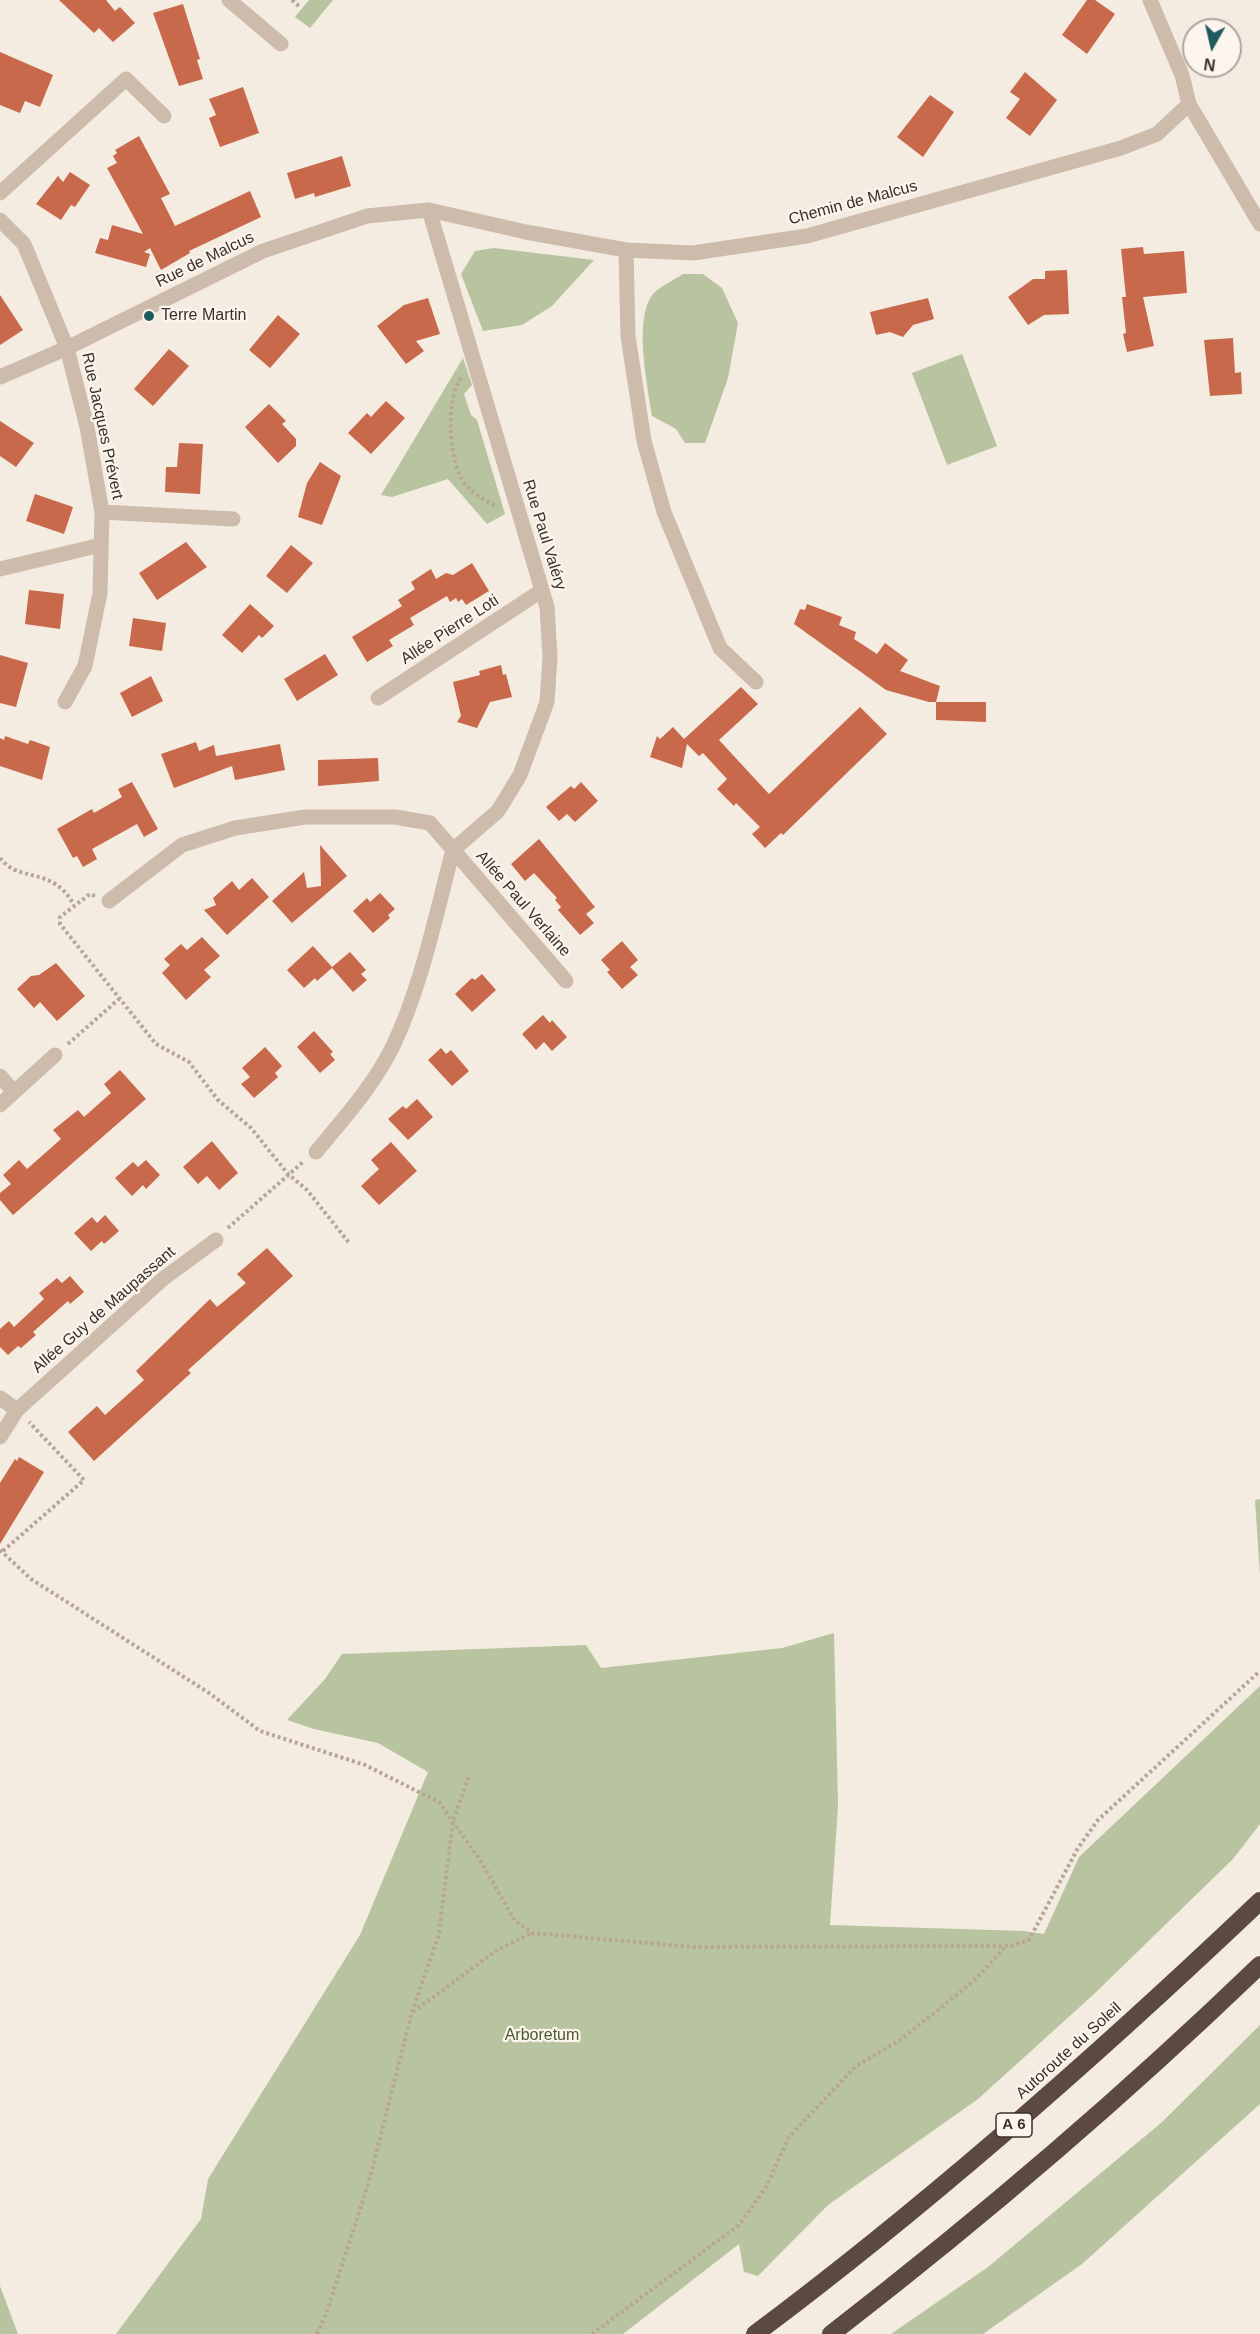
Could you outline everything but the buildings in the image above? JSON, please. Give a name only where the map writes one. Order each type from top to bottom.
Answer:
[{"type":"highway","name":"Autoroute du Soleil","points":[[755,2334],[969,2165],[1086,2063],[1260,1900]]},
{"type":"highway","points":[[831,2334],[997,2201],[1118,2096],[1260,1965]]},
{"type":"street","points":[[229,0],[281,44]]},
{"type":"street","points":[[1149,0],[1182,75],[1189,104],[1260,224]]},
{"type":"street","points":[[0,193],[126,79],[164,116]]},
{"type":"street","name":"Chemin de Malcus","points":[[433,211],[526,232],[626,250],[693,253],[807,236],[1121,148],[1157,134],[1189,104]]},
{"type":"street","name":"Rue de Malcus","points":[[0,377],[67,348],[273,247],[367,216],[433,211]]},
{"type":"street","name":"Rue Paul Valéry","points":[[433,211],[473,360],[547,607],[550,657],[546,702],[520,775],[498,811],[453,850]]},
{"type":"street","name":"Rue Jacques Prévert","points":[[0,220],[24,244],[67,348],[87,427],[102,512],[100,593],[85,666],[65,702]]},
{"type":"street","points":[[626,250],[628,336],[644,441],[664,512],[720,648],[756,682]]},
{"type":"street","name":"Rue Jacques Prévert","points":[[102,512],[233,519]]},
{"type":"street","points":[[0,569],[100,545]]},
{"type":"street","name":"Allée Pierre Loti","points":[[378,698],[542,591]]},
{"type":"street","name":"Allée Paul Verlaine","points":[[109,902],[182,845],[235,828],[305,817],[395,817],[430,823],[566,981]]},
{"type":"street","points":[[316,1152],[360,1099],[394,1044],[425,957],[453,850]]},
{"type":"street","points":[[0,1106],[55,1055]]},
{"type":"street","points":[[0,1076],[14,1092]]},
{"type":"street","name":"Allée Guy de Maupassant","points":[[0,1437],[17,1410],[164,1278],[216,1240]]},
{"type":"street","points":[[0,1398],[17,1410]]},
{"type":"path","points":[[292,0],[300,7]]},
{"type":"path","points":[[473,360],[458,381],[451,414],[452,448],[457,470],[466,485],[485,500],[518,512]]},
{"type":"path","points":[[0,858],[6,866],[58,883],[74,905]]},
{"type":"path","points":[[109,902],[90,894],[60,916],[60,924],[156,1044],[189,1062],[218,1100],[251,1128],[288,1174],[307,1190],[350,1244]]},
{"type":"path","points":[[55,1055],[119,999]]},
{"type":"path","points":[[216,1240],[288,1174],[316,1152]]},
{"type":"path","points":[[17,1410],[84,1480],[1,1551],[31,1579],[209,1693],[260,1731],[365,1765],[439,1802],[482,1863],[515,1921],[532,1933]]},
{"type":"path","points":[[412,2012],[496,1950],[532,1933],[693,1947],[1011,1946],[1029,1940],[1078,1848],[1098,1820],[1260,1671]]},
{"type":"path","points":[[317,2334],[326,2314],[368,2185],[412,2012],[439,1934],[453,1821],[469,1776]]},
{"type":"path","points":[[592,2334],[739,2225],[766,2187],[789,2137],[848,2073],[933,2014],[976,1979],[1006,1946]]},
{"type":"green space","points":[[309,0],[333,0],[310,28],[295,17]]},
{"type":"green space","points":[[494,248],[594,260],[552,306],[522,325],[483,331],[461,274],[475,251]]},
{"type":"green space","points":[[683,274],[703,274],[722,288],[738,323],[728,378],[705,443],[685,443],[676,429],[652,416],[645,370],[643,333],[648,302],[655,292]]},
{"type":"green space","points":[[962,354],[997,446],[947,465],[912,373]]},
{"type":"green space","points":[[463,358],[472,385],[464,394],[471,415],[477,420],[505,514],[487,524],[448,479],[392,497],[381,495]]},
{"type":"green space","points":[[1260,1499],[1260,1575],[1255,1500]]},
{"type":"green space","name":"Arboretum","points":[[834,1633],[838,1806],[830,1925],[1024,1931],[1044,1934],[1079,1857],[1260,1686],[1260,1824],[1233,1859],[1093,1995],[978,2099],[828,2205],[758,2276],[744,2272],[739,2244],[623,2334],[116,2334],[201,2219],[208,2179],[360,1935],[428,1772],[378,1743],[314,1729],[287,1720],[325,1679],[342,1654],[586,1645],[601,1668],[782,1648]]},
{"type":"green space","points":[[1260,2025],[1260,2104],[1082,2264],[983,2334],[891,2334],[988,2267],[1161,2123]]},
{"type":"green space","points":[[0,2286],[18,2334],[0,2334]]},
{"type":"place","name":"Terre Martin","points":[[149,316]]}]
